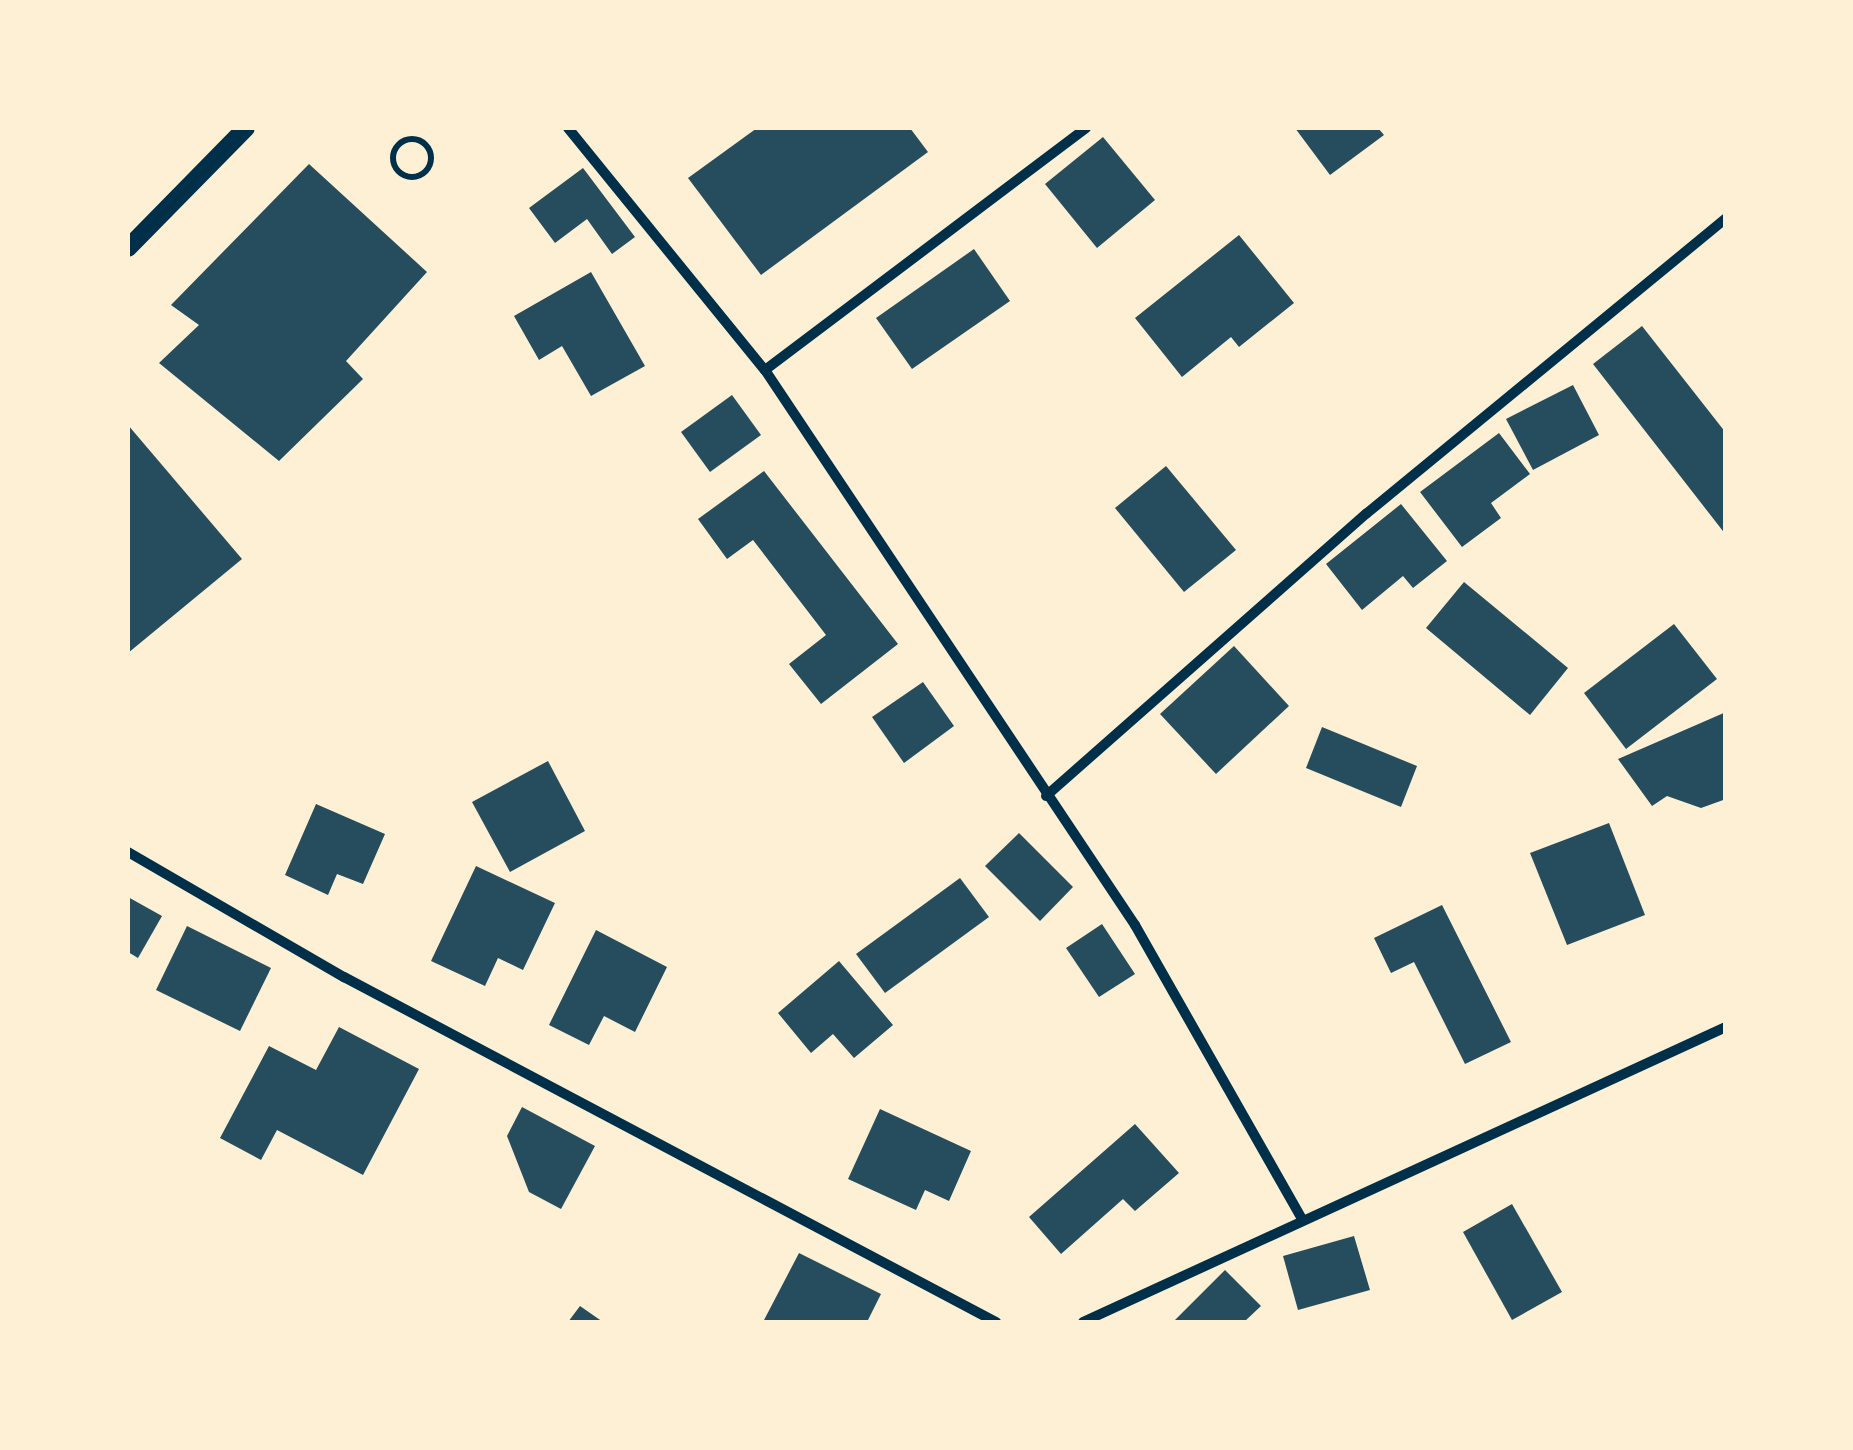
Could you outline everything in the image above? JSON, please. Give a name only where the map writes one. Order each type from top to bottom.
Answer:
[{"type":"street","points":[[128,248],[246,128]]},
{"type":"street","points":[[568,128],[765,370],[1135,925],[1302,1219]]},
{"type":"street","points":[[765,370],[1086,128]]},
{"type":"street","points":[[1046,796],[1366,514],[1726,218]]},
{"type":"street","points":[[128,852],[361,986],[996,1322]]},
{"type":"street","points":[[1083,1322],[1302,1219],[1524,1124],[1726,1027]]},
{"type":"path","points":[[398,131],[402,140]]},
{"type":"path","points":[[417,139],[428,148],[426,174],[416,178],[398,170],[394,149],[402,140],[417,139]]},
{"type":"building","points":[[757,128],[910,128],[928,152],[761,275],[688,178]]},
{"type":"building","points":[[1295,128],[1378,128],[1384,135],[1330,175]]},
{"type":"building","points":[[1103,137],[1155,200],[1097,248],[1045,184]]},
{"type":"building","points":[[309,164],[427,272],[346,361],[363,379],[279,461],[159,363],[199,325],[171,305]]},
{"type":"building","points":[[583,168],[635,237],[612,254],[587,219],[555,243],[529,208]]},
{"type":"building","points":[[1239,235],[1294,303],[1239,347],[1231,337],[1182,377],[1135,318]]},
{"type":"building","points":[[974,249],[1010,301],[912,369],[876,318]]},
{"type":"building","points":[[591,272],[645,366],[591,396],[562,346],[539,360],[514,316]]},
{"type":"building","points":[[1642,326],[1726,433],[1726,535],[1593,364]]},
{"type":"building","points":[[1573,385],[1599,435],[1533,470],[1506,419]]},
{"type":"building","points":[[732,395],[761,435],[710,472],[681,432]]},
{"type":"building","points":[[128,425],[242,559],[128,653]]},
{"type":"building","points":[[1499,433],[1530,474],[1491,503],[1501,518],[1462,547],[1420,492]]},
{"type":"building","points":[[1166,466],[1236,550],[1184,592],[1115,508]]},
{"type":"building","points":[[764,471],[898,644],[821,704],[789,664],[826,635],[753,540],[727,559],[698,519]]},
{"type":"building","points":[[1401,504],[1447,561],[1413,588],[1403,576],[1362,610],[1326,564]]},
{"type":"building","points":[[1464,582],[1568,668],[1530,715],[1426,628]]},
{"type":"building","points":[[1674,624],[1717,679],[1626,749],[1584,693]]},
{"type":"building","points":[[1234,646],[1289,706],[1216,774],[1160,714]]},
{"type":"building","points":[[923,682],[954,726],[904,763],[872,717]]},
{"type":"building","points":[[1726,712],[1726,799],[1701,808],[1667,796],[1652,806],[1618,759]]},
{"type":"building","points":[[1322,727],[1417,766],[1401,807],[1306,768]]},
{"type":"building","points":[[548,761],[585,831],[510,872],[472,802]]},
{"type":"building","points":[[316,804],[385,834],[363,884],[337,874],[328,895],[285,875]]},
{"type":"building","points":[[1609,823],[1645,915],[1567,945],[1530,853]]},
{"type":"building","points":[[1019,833],[1073,887],[1040,921],[985,866]]},
{"type":"building","points":[[476,866],[555,903],[523,970],[498,958],[485,986],[431,961]]},
{"type":"building","points":[[960,878],[989,917],[885,993],[856,954]]},
{"type":"building","points":[[128,897],[162,916],[138,958],[128,952]]},
{"type":"building","points":[[1442,905],[1511,1042],[1465,1064],[1414,962],[1391,973],[1374,938]]},
{"type":"building","points":[[1102,924],[1135,974],[1099,997],[1066,948]]},
{"type":"building","points":[[187,926],[271,968],[240,1031],[156,990]]},
{"type":"building","points":[[596,930],[667,967],[635,1032],[604,1016],[589,1045],[549,1025]]},
{"type":"building","points":[[839,961],[893,1025],[854,1058],[833,1034],[811,1053],[778,1013]]},
{"type":"building","points":[[339,1027],[419,1069],[363,1175],[277,1130],[261,1160],[220,1138],[269,1046],[316,1070]]},
{"type":"building","points":[[522,1107],[595,1146],[561,1209],[529,1192],[507,1136]]},
{"type":"building","points":[[880,1109],[971,1151],[949,1201],[925,1190],[916,1210],[848,1179]]},
{"type":"building","points":[[1135,1124],[1179,1173],[1135,1211],[1123,1199],[1061,1254],[1029,1217]]},
{"type":"building","points":[[1512,1204],[1562,1292],[1512,1320],[1463,1232]]},
{"type":"building","points":[[1354,1236],[1370,1290],[1298,1310],[1283,1256]]},
{"type":"building","points":[[799,1253],[881,1294],[867,1322],[763,1322]]},
{"type":"building","points":[[1225,1270],[1261,1306],[1244,1322],[1173,1322]]},
{"type":"building","points":[[580,1306],[603,1322],[568,1322]]}]
